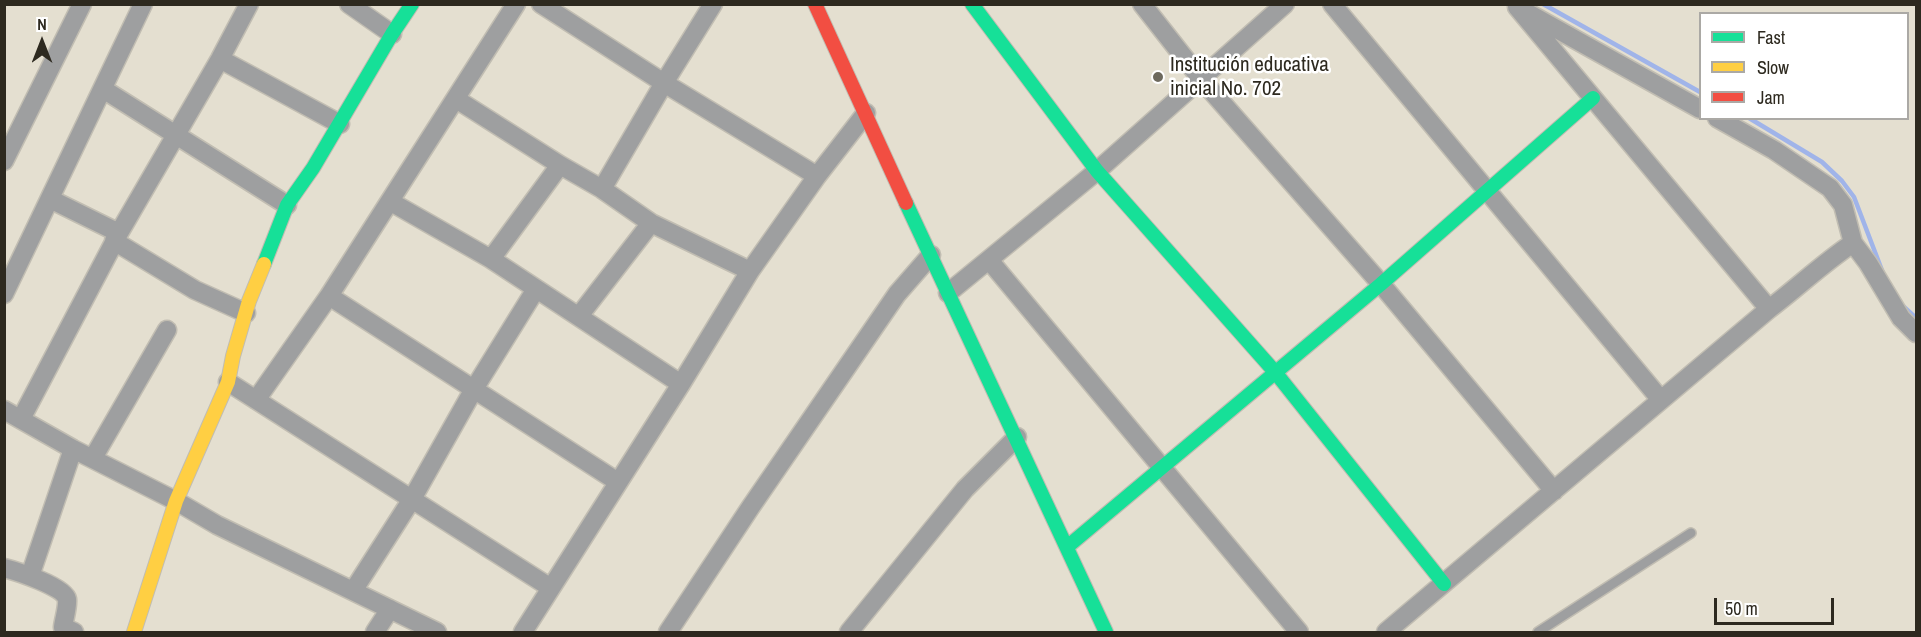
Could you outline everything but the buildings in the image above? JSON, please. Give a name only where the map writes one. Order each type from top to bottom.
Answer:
[{"type":"street","points":[[4,161],[82,4]]},
{"type":"street","points":[[4,294],[143,4]]},
{"type":"street","points":[[21,419],[116,237],[220,59],[249,4]]},
{"type":"street","points":[[134,633],[176,501],[228,382],[249,301],[287,205],[340,124],[412,4]]},
{"type":"street","points":[[256,400],[329,296],[516,4]]},
{"type":"street","points":[[541,4],[663,83],[817,176]]},
{"type":"street","points":[[602,189],[663,83],[713,4]]},
{"type":"street","points":[[815,4],[1106,633]]},
{"type":"street","points":[[972,4],[1097,171],[1275,372],[1444,584]]},
{"type":"street","points":[[1142,4],[1201,79],[1381,285],[1554,491]]},
{"type":"street","points":[[948,293],[1097,171],[1285,4]]},
{"type":"street","points":[[1332,4],[1661,400]]},
{"type":"street","points":[[353,6],[392,34]]},
{"type":"street","points":[[1515,6],[1769,309]]},
{"type":"street","points":[[1515,6],[1699,108]]},
{"type":"street","points":[[220,59],[340,124]]},
{"type":"street","points":[[103,89],[287,205]]},
{"type":"street","points":[[1066,548],[1381,285],[1593,98]]},
{"type":"street","points":[[456,99],[602,189],[651,223],[750,271]]},
{"type":"street","points":[[523,633],[750,271],[817,176],[866,113]]},
{"type":"street","points":[[1722,120],[1774,150],[1830,188],[1844,204],[1852,243],[1868,264],[1901,318],[1917,333]]},
{"type":"street","points":[[491,259],[560,165]]},
{"type":"street","points":[[50,199],[116,237],[195,290],[246,314]]},
{"type":"street","points":[[390,202],[491,259],[681,384]]},
{"type":"street","points":[[579,316],[651,223]]},
{"type":"street","points":[[1386,633],[1769,309],[1852,243]]},
{"type":"street","points":[[668,633],[750,508],[897,294],[931,255]]},
{"type":"street","points":[[989,260],[1299,633]]},
{"type":"street","points":[[353,591],[412,499],[474,389],[536,289]]},
{"type":"street","points":[[329,296],[618,482]]},
{"type":"street","points":[[93,458],[167,330]]},
{"type":"street","points":[[228,382],[551,588]]},
{"type":"street","points":[[4,410],[72,449],[176,501],[217,525],[437,633]]},
{"type":"street","points":[[849,633],[965,489],[1017,437]]},
{"type":"street","points":[[30,576],[72,449]]},
{"type":"street","points":[[4,568],[30,576],[66,596],[65,631]]},
{"type":"street","points":[[375,633],[390,609]]},
{"type":"lane","points":[[1538,633],[1690,533]]},
{"type":"waterway","points":[[1543,4],[1699,91]]},
{"type":"waterway","points":[[1752,120],[1822,162],[1842,181],[1854,197],[1883,273]]},
{"type":"waterway","points":[[1903,306],[1916,318]]},
{"type":"traffic: fast","points":[[264,264],[287,205],[313,168],[412,4]]},
{"type":"traffic: fast","points":[[972,4],[1097,171],[1275,372],[1444,584]]},
{"type":"traffic: fast","points":[[1067,547],[1381,284],[1593,98]]},
{"type":"traffic: fast","points":[[906,203],[1106,632]]},
{"type":"traffic: slow","points":[[134,632],[176,501],[228,382],[249,301],[264,264]]},
{"type":"traffic: jam","points":[[815,4],[906,203]]},
{"type":"place","name":"Institución educativa inicial No. 702","points":[[1158,77]]}]
